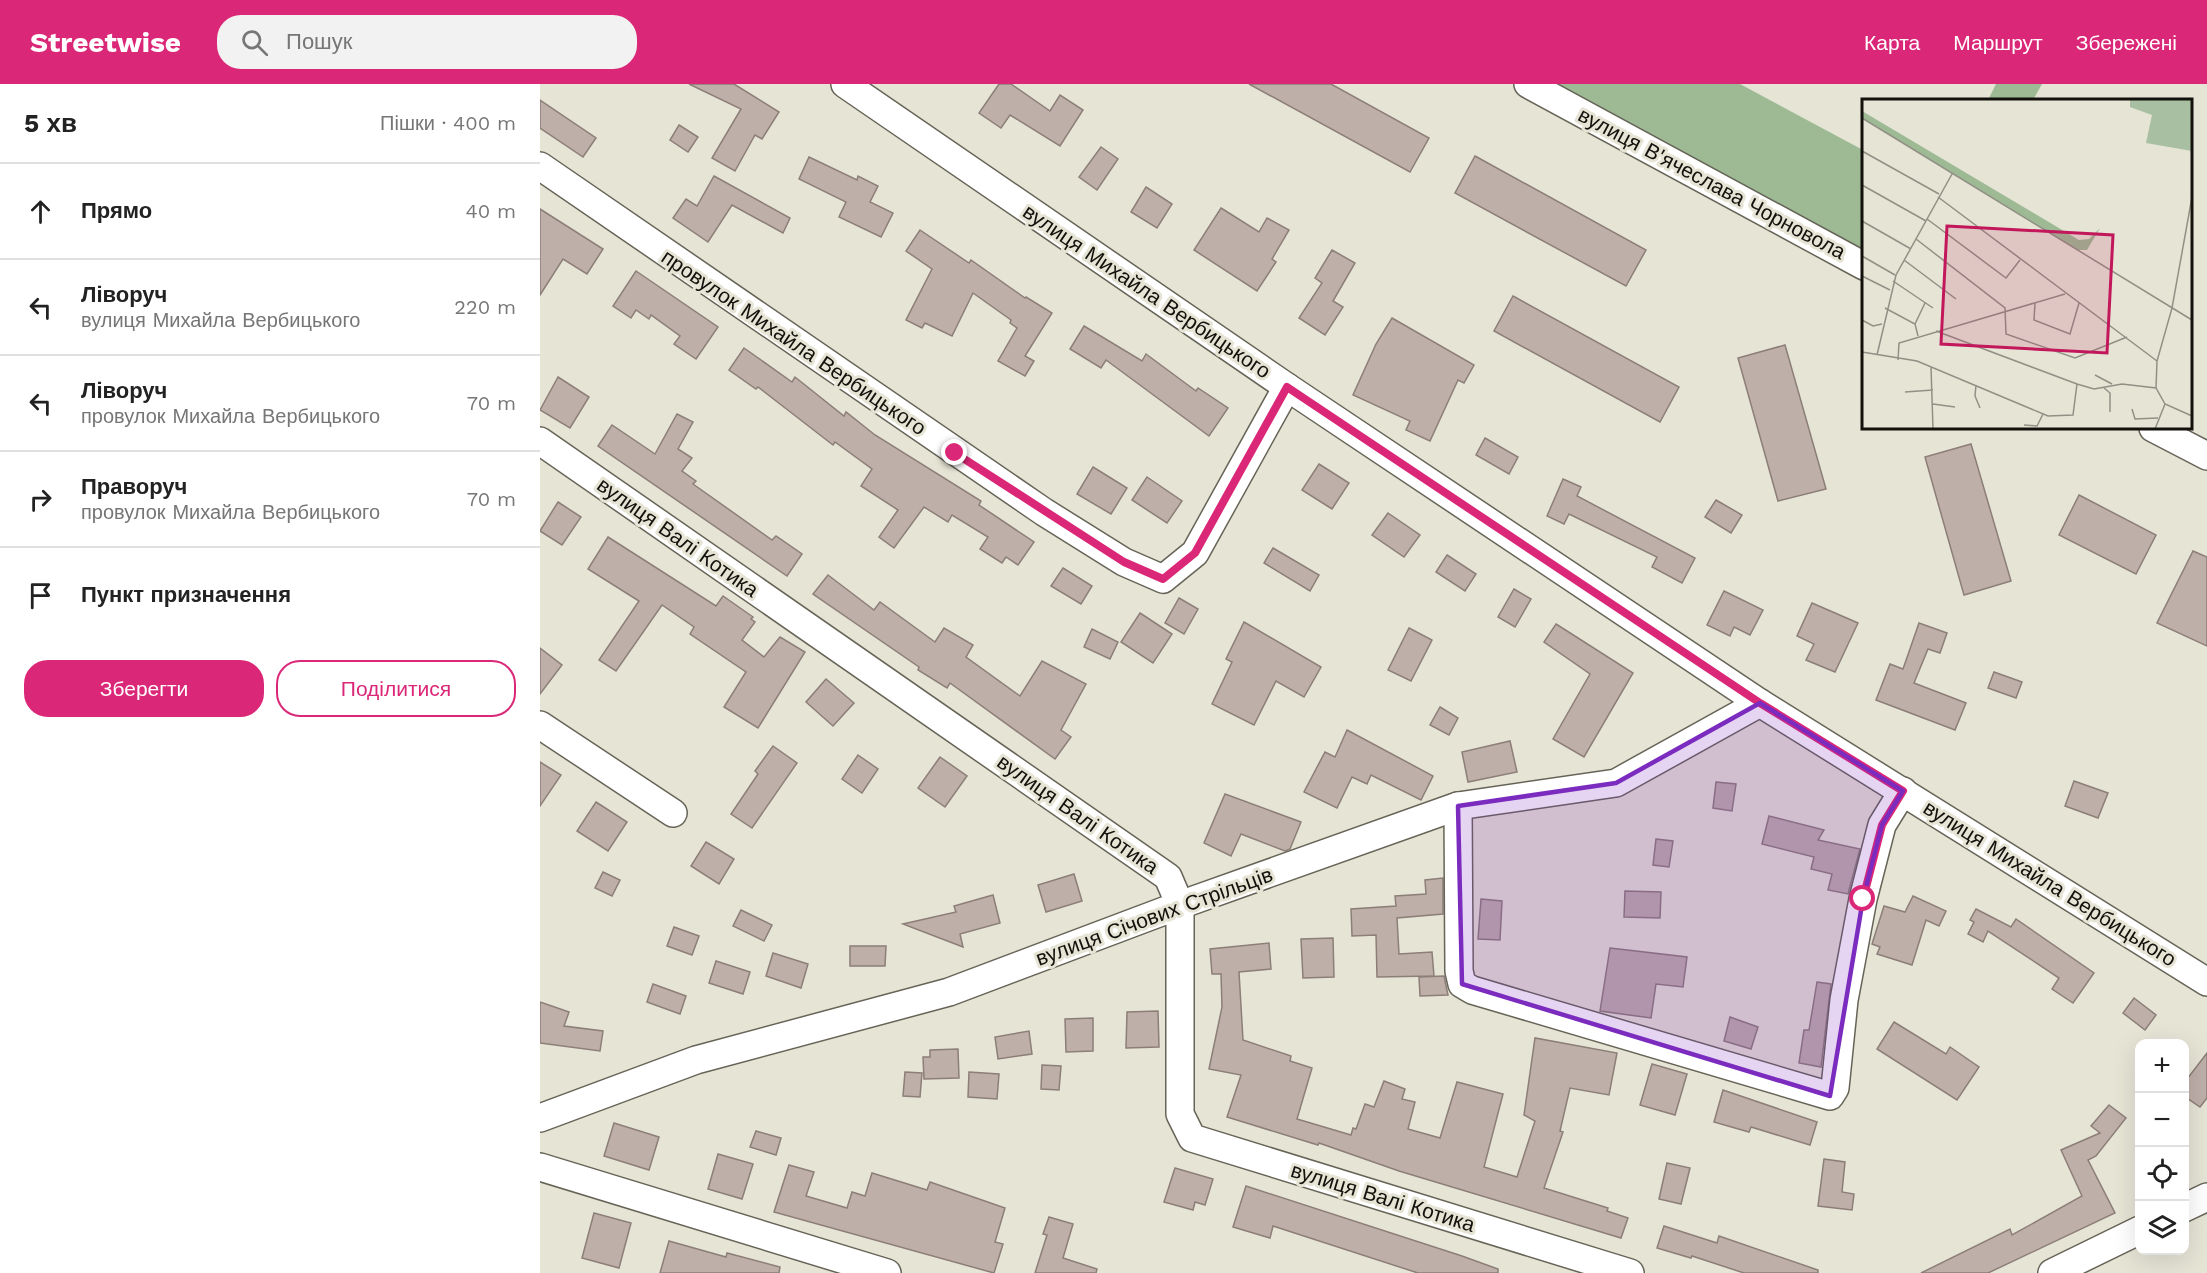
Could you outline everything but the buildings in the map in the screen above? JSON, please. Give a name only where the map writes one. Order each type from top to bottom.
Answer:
[{"type":"street","name":"вулиця Михайла Вербицького","points":[[845,84],[1287,387],[1760,703],[2207,982]]},
{"type":"street","name":"вулиця В'ячеслава Чорновола","points":[[1528,84],[1860,262]]},
{"type":"street","name":"провулок Михайла Вербицького","points":[[540,166],[1044,512],[1124,562],[1163,579],[1195,553],[1287,387]]},
{"type":"street","points":[[2155,429],[2207,456]]},
{"type":"street","name":"вулиця Валі Котика","points":[[540,441],[1168,877],[1180,905],[1180,1114],[1192,1138],[1630,1273]]},
{"type":"street","name":"вулиця Січових Стрільців","points":[[540,1118],[696,1060],[949,992],[1180,905],[1458,806],[1616,783],[1760,703]]},
{"type":"street","points":[[540,725],[673,813]]},
{"type":"street","points":[[1458,806],[1459,971],[1462,984],[1472,990],[1830,1096],[1835,1088],[1844,1000],[1863,899],[1882,825],[1903,791]]},
{"type":"street","points":[[540,1167],[887,1273]]},
{"type":"street","points":[[2189,1206],[2207,1197]]},
{"type":"street","points":[[2052,1273],[2135,1232]]},
{"type":"highlighted area","points":[[1760,703],[1903,791],[1882,825],[1863,899],[1830,1096],[1462,984],[1458,806],[1616,783]]},
{"type":"green space","points":[[1528,84],[1740,84],[1862,149],[1862,258]]},
{"type":"green space","points":[[1996,84],[2042,84],[2034,99],[1988,99]]},
{"type":"route","points":[[955,453],[1124,562],[1163,579],[1195,553],[1287,387],[1760,703],[1903,791],[1882,825],[1863,899]]}]
